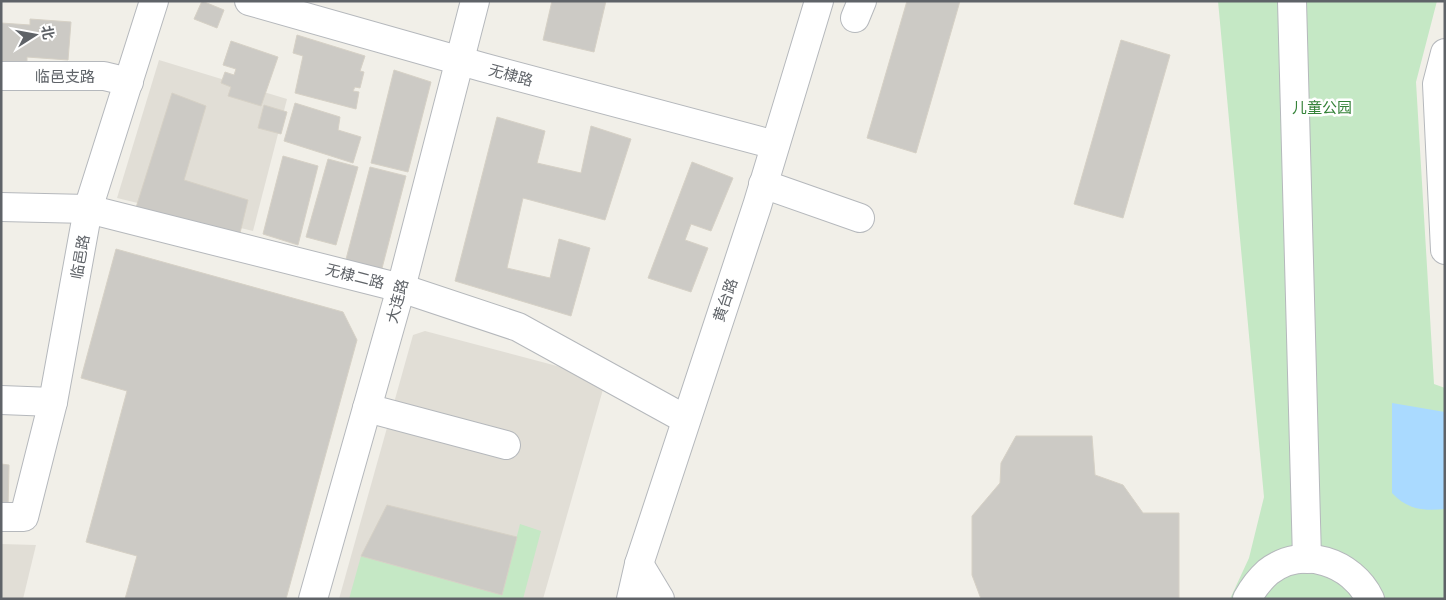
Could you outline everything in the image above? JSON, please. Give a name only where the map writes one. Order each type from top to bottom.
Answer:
[{"type":"street","name":"临邑路","points":[[13,517],[53,402],[88,210],[154,1]]},
{"type":"street","name":"无棣路","points":[[249,1],[775,144]]},
{"type":"street","name":"大连路","points":[[314,599],[401,288],[475,1]]},
{"type":"street","name":"黄台路","points":[[631,599],[639,564],[763,184],[818,1]]},
{"type":"street","points":[[1292,1],[1307,559]]},
{"type":"street","points":[[1445,53],[1437,84],[1445,250]]},
{"type":"street","name":"临邑支路","points":[[1,76],[104,76],[129,82]]},
{"type":"street","points":[[763,184],[860,218]]},
{"type":"street","name":"无棣二路","points":[[1,206],[88,210],[401,288],[518,327],[685,419]]},
{"type":"street","points":[[1,400],[53,402]]},
{"type":"street","points":[[367,408],[506,445]]},
{"type":"street","points":[[1247,599],[1256,584],[1270,571],[1288,562],[1307,559],[1329,562],[1348,572],[1364,587],[1370,599]]},
{"type":"street","points":[[639,564],[660,599]]},
{"type":"shaded area","points":[[159,60],[287,99],[253,231],[117,198]]},
{"type":"shaded area","points":[[425,331],[606,379],[543,599],[339,599],[413,335]]},
{"type":"shaded area","points":[[1,544],[36,545],[23,599],[1,599]]},
{"type":"green space","name":"儿童公园","points":[[1218,1],[1437,1],[1416,82],[1434,384],[1445,388],[1445,599],[1230,599],[1249,558],[1264,497]]},
{"type":"green space","points":[[520,524],[541,531],[523,599],[349,599],[361,556],[502,595]]},
{"type":"water","points":[[1392,403],[1445,412],[1445,509],[1430,510],[1416,508],[1404,503],[1392,493]]},
{"type":"building","points":[[202,1],[224,10],[217,28],[194,19]]},
{"type":"building","points":[[552,1],[606,1],[594,52],[543,40]]},
{"type":"building","points":[[907,1],[960,1],[916,153],[867,138]]},
{"type":"building","points":[[30,19],[71,22],[68,60],[27,57],[27,63],[1,61],[1,23],[30,25]]},
{"type":"building","points":[[297,35],[365,56],[360,71],[364,72],[360,88],[355,87],[353,91],[359,92],[356,109],[295,93],[303,56],[293,53]]},
{"type":"building","points":[[1121,40],[1170,55],[1123,218],[1074,204]]},
{"type":"building","points":[[231,41],[278,57],[261,106],[228,96],[231,87],[221,83],[225,72],[234,75],[236,69],[223,65]]},
{"type":"building","points":[[394,70],[431,82],[408,172],[371,163]]},
{"type":"building","points":[[172,93],[206,106],[184,180],[248,200],[240,233],[181,219],[134,214]]},
{"type":"building","points":[[295,103],[340,117],[338,130],[361,137],[353,163],[284,141]]},
{"type":"building","points":[[264,105],[287,112],[281,134],[258,128]]},
{"type":"building","points":[[497,117],[545,131],[537,163],[581,173],[591,126],[631,139],[605,220],[523,198],[507,268],[550,278],[559,239],[590,248],[571,316],[455,281]]},
{"type":"building","points":[[283,156],[318,166],[298,245],[263,234]]},
{"type":"building","points":[[328,159],[358,167],[336,245],[306,237]]},
{"type":"building","points":[[692,162],[733,178],[711,231],[691,224],[685,240],[708,248],[691,292],[648,278]]},
{"type":"building","points":[[370,167],[406,176],[380,276],[344,267]]},
{"type":"building","points":[[116,249],[343,312],[357,340],[286,599],[125,599],[137,556],[86,542],[127,391],[81,378]]},
{"type":"building","points":[[1016,436],[1092,436],[1095,475],[1123,485],[1143,513],[1179,513],[1179,599],[981,599],[972,575],[972,516],[1000,483],[1001,463]]},
{"type":"building","points":[[1,464],[9,465],[8,509],[1,509]]},
{"type":"building","points":[[387,505],[517,537],[502,595],[361,556]]}]
